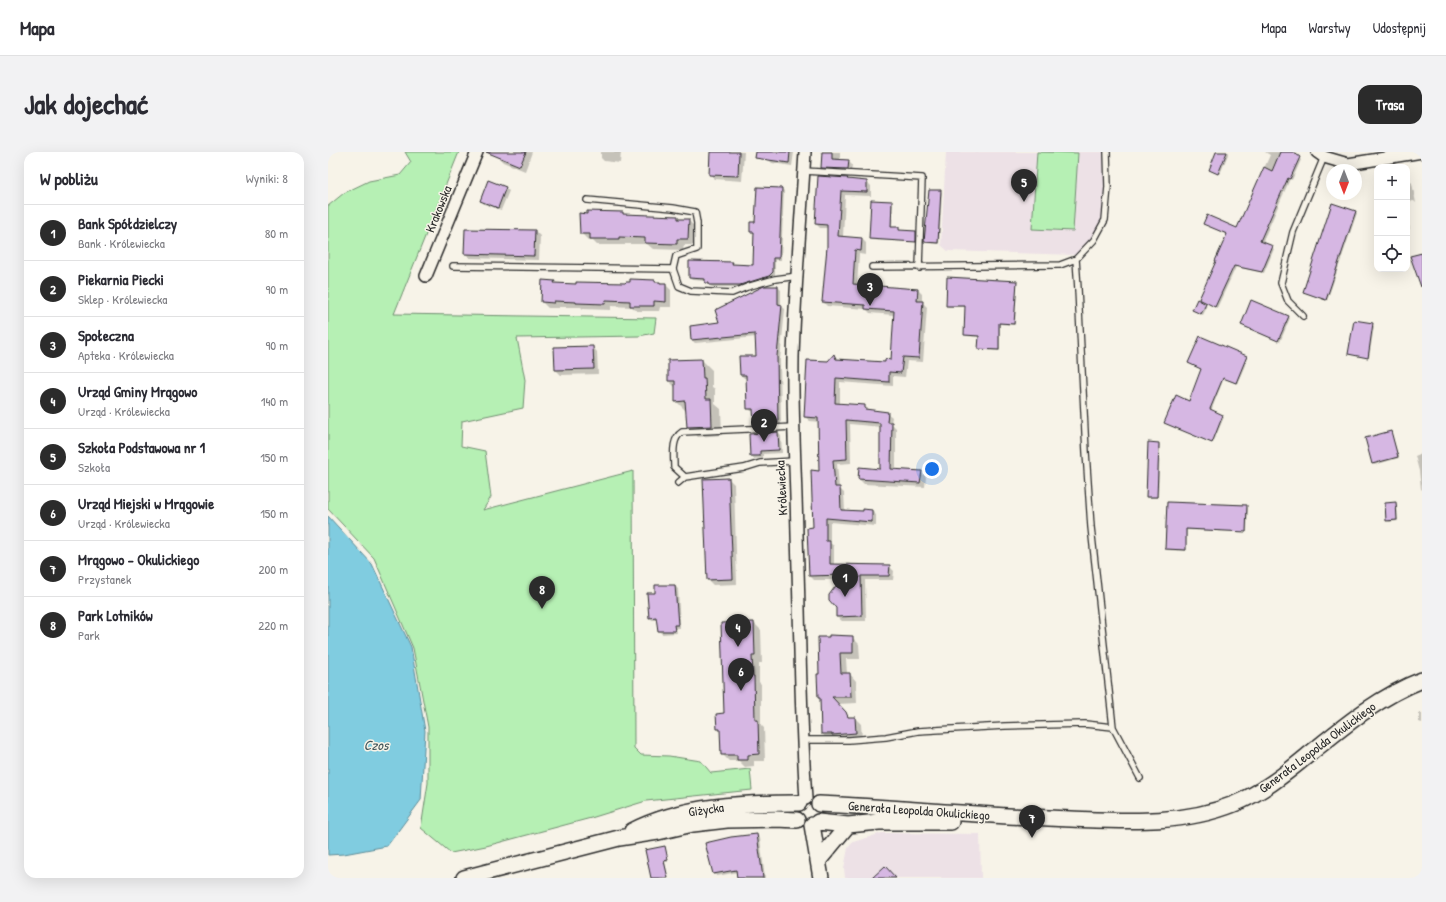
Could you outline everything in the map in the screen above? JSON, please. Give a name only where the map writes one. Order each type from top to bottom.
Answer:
[{"type":"street","name":"Krakowska","points":[[426,276],[477,152]]},
{"type":"street","name":"Królewiecka","points":[[803,799],[798,537],[794,461],[793,356],[805,152]]},
{"type":"street","points":[[1320,154],[1348,164],[1377,156],[1422,152]]},
{"type":"street","name":"Generała Leopolda Okulickiego","points":[[803,799],[1020,817],[1149,821],[1188,817],[1234,804],[1264,788],[1280,778],[1377,702],[1406,686],[1422,680]]},
{"type":"street","points":[[815,824],[804,825],[797,820],[795,810],[803,799],[821,807],[822,815],[815,824],[821,878]]},
{"type":"street","name":"Giżycka","points":[[619,838],[650,822],[682,813],[706,808],[803,799]]},
{"type":"street","name":"Generała Leopolda Okulickiego","points":[[815,824],[848,825],[879,822],[951,822],[1020,817]]},
{"type":"street","name":"Giżycka","points":[[464,878],[619,838],[658,832],[693,824],[727,820],[797,820]]},
{"type":"street","points":[[819,860],[848,825]]},
{"type":"lane","points":[[872,268],[1060,265],[1076,259],[1094,240],[1105,220],[1108,187],[1107,152]]},
{"type":"lane","points":[[1303,316],[1288,301],[1281,283],[1293,232],[1320,154]]},
{"type":"lane","points":[[804,171],[922,178],[919,268]]},
{"type":"lane","points":[[587,200],[673,208],[695,212],[697,223],[697,249],[676,256],[673,269],[679,286],[690,291],[732,293],[775,279],[798,276]]},
{"type":"lane","points":[[1076,259],[1091,528],[1113,727],[1140,778]]},
{"type":"lane","points":[[453,266],[673,269]]},
{"type":"lane","points":[[685,477],[674,467],[675,440],[682,432],[794,427]]},
{"type":"lane","points":[[678,483],[685,477],[744,468],[760,463],[794,461]]},
{"type":"lane","points":[[803,740],[849,740],[886,737],[918,731],[1005,726],[1085,724],[1113,727]]},
{"type":"shaded area","points":[[946,152],[1104,152],[1106,185],[1103,219],[1092,238],[1077,255],[948,251],[941,245]]},
{"type":"shaded area","points":[[882,833],[980,834],[981,878],[845,878],[844,868],[848,848],[853,842]]},
{"type":"green space","points":[[405,152],[459,152],[394,314],[656,318],[654,333],[639,336],[517,338],[525,380],[523,408],[462,421],[461,446],[485,451],[491,497],[483,510],[633,471],[634,748],[641,755],[669,756],[701,761],[711,773],[750,769],[752,790],[646,801],[591,818],[486,846],[451,853],[421,828],[428,783],[428,727],[413,648],[374,558],[328,509],[328,206],[344,193],[369,181],[400,175],[411,162]]},
{"type":"green space","points":[[1037,152],[1078,153],[1073,231],[1032,229]]},
{"type":"water","name":"Czos","points":[[328,516],[372,564],[411,647],[425,731],[421,800],[387,846],[344,854],[328,855]]},
{"type":"building","points":[[486,152],[526,152],[520,166]]},
{"type":"building","points":[[710,152],[739,152],[738,176],[709,175]]},
{"type":"building","points":[[756,152],[790,152],[789,163],[755,158]]},
{"type":"building","points":[[822,152],[832,152],[832,159],[849,160],[848,169],[821,168]]},
{"type":"building","points":[[1216,152],[1227,152],[1218,174],[1209,170]]},
{"type":"building","points":[[1280,152],[1293,152],[1300,157],[1290,179],[1288,178],[1260,241],[1273,246],[1262,272],[1234,266],[1215,307],[1199,299],[1227,234],[1203,224],[1207,215],[1237,228],[1264,167],[1272,171]]},
{"type":"building","points":[[818,176],[867,181],[867,192],[841,191],[838,236],[862,238],[861,251],[855,250],[853,284],[918,289],[917,301],[923,301],[919,358],[903,357],[901,373],[889,372],[889,382],[836,378],[835,403],[865,405],[865,409],[888,412],[887,422],[892,422],[891,469],[922,471],[920,483],[858,479],[859,467],[880,469],[880,423],[846,420],[847,459],[833,460],[835,487],[840,487],[841,510],[872,510],[872,522],[826,518],[826,541],[830,541],[830,564],[890,565],[889,576],[861,576],[862,616],[836,617],[836,608],[829,600],[829,595],[844,575],[809,576],[807,528],[813,527],[811,470],[819,471],[818,418],[804,417],[807,360],[828,361],[834,354],[836,359],[885,362],[885,359],[891,360],[894,311],[865,309],[865,305],[822,302],[827,247],[827,225],[815,224]]},
{"type":"building","points":[[488,180],[506,187],[498,208],[480,201]]},
{"type":"building","points":[[757,187],[782,188],[779,258],[773,258],[773,272],[769,276],[740,285],[709,285],[709,283],[705,283],[705,279],[689,278],[689,261],[733,262],[732,264],[753,265],[754,232],[750,232],[750,222],[755,222]]},
{"type":"building","points":[[929,190],[941,190],[938,243],[924,242]]},
{"type":"building","points":[[871,200],[892,201],[891,227],[899,227],[899,230],[916,231],[916,242],[869,239]]},
{"type":"building","points":[[1332,203],[1356,211],[1326,300],[1303,292]]},
{"type":"building","points":[[587,211],[678,216],[678,219],[689,219],[688,239],[677,239],[677,244],[645,243],[645,238],[619,237],[619,239],[590,239],[590,234],[580,234],[579,213],[587,214]]},
{"type":"building","points":[[465,229],[535,230],[534,256],[464,254]]},
{"type":"building","points":[[1422,253],[1421,287],[1410,256]]},
{"type":"building","points":[[947,277],[1017,281],[1014,324],[999,323],[999,350],[978,349],[979,336],[964,335],[965,306],[946,306]]},
{"type":"building","points":[[630,279],[655,280],[655,282],[666,283],[666,302],[654,301],[654,306],[630,306],[630,301],[606,300],[605,304],[554,301],[554,303],[541,302],[542,280],[555,281],[554,283],[576,284],[576,282],[625,283],[630,282]]},
{"type":"building","points":[[764,286],[778,286],[778,304],[782,305],[777,356],[778,423],[754,425],[753,409],[747,409],[746,375],[740,375],[739,356],[756,356],[755,334],[691,340],[690,326],[719,322],[715,310]]},
{"type":"building","points":[[1197,299],[1206,304],[1201,314],[1192,310]]},
{"type":"building","points":[[1251,300],[1289,316],[1278,341],[1241,325]]},
{"type":"building","points":[[1354,320],[1373,323],[1368,358],[1348,354]]},
{"type":"building","points":[[1200,336],[1247,356],[1236,383],[1223,378],[1210,409],[1223,415],[1212,443],[1164,423],[1176,395],[1189,401],[1201,369],[1188,363]]},
{"type":"building","points":[[593,346],[594,369],[555,370],[554,347]]},
{"type":"building","points":[[702,359],[706,399],[711,399],[712,426],[687,427],[685,401],[675,402],[675,381],[668,381],[668,360]]},
{"type":"building","points":[[1391,431],[1398,457],[1372,464],[1365,438]]},
{"type":"building","points":[[778,432],[779,450],[760,451],[760,456],[750,456],[749,434]]},
{"type":"building","points":[[1148,442],[1159,443],[1157,497],[1146,497]]},
{"type":"building","points":[[729,478],[733,579],[707,580],[703,479]]},
{"type":"building","points":[[1167,502],[1247,505],[1246,532],[1186,529],[1186,550],[1165,549]]},
{"type":"building","points":[[1396,502],[1397,520],[1386,521],[1385,503]]},
{"type":"building","points":[[655,585],[675,585],[678,625],[674,625],[675,631],[658,631],[656,617],[649,618],[647,593],[655,593]]},
{"type":"building","points":[[754,622],[755,656],[752,656],[755,720],[758,720],[759,754],[748,755],[748,760],[737,760],[737,755],[721,755],[720,729],[717,729],[716,714],[724,713],[721,623]]},
{"type":"building","points":[[829,635],[853,636],[853,653],[840,653],[841,673],[850,673],[851,697],[832,697],[846,712],[848,717],[855,717],[856,733],[832,735],[821,734],[820,698],[818,698],[817,674],[819,674],[818,637],[829,637]]},
{"type":"building","points":[[757,834],[763,878],[737,878],[736,870],[713,874],[705,843],[731,837]]},
{"type":"building","points":[[665,846],[668,860],[664,861],[668,878],[651,878],[645,850]]},
{"type":"building","points":[[885,866],[896,878],[872,878]]},
{"type":"place","name":"Szkoła Podstawowa nr 1","points":[[1024,202]]},
{"type":"place","name":"Społeczna","points":[[870,306]]},
{"type":"place","name":"Piekarnia Piecki","points":[[764,442]]},
{"type":"place","name":"Bank Spółdzielczy","points":[[845,597]]},
{"type":"place","name":"Park Lotników","points":[[542,609]]},
{"type":"place","name":"Urząd Gminy Mrągowo","points":[[738,647]]},
{"type":"place","name":"Urząd Miejski w Mrągowie","points":[[741,691]]},
{"type":"place","name":"Mrągowo - Okulickiego","points":[[1032,838]]}]
